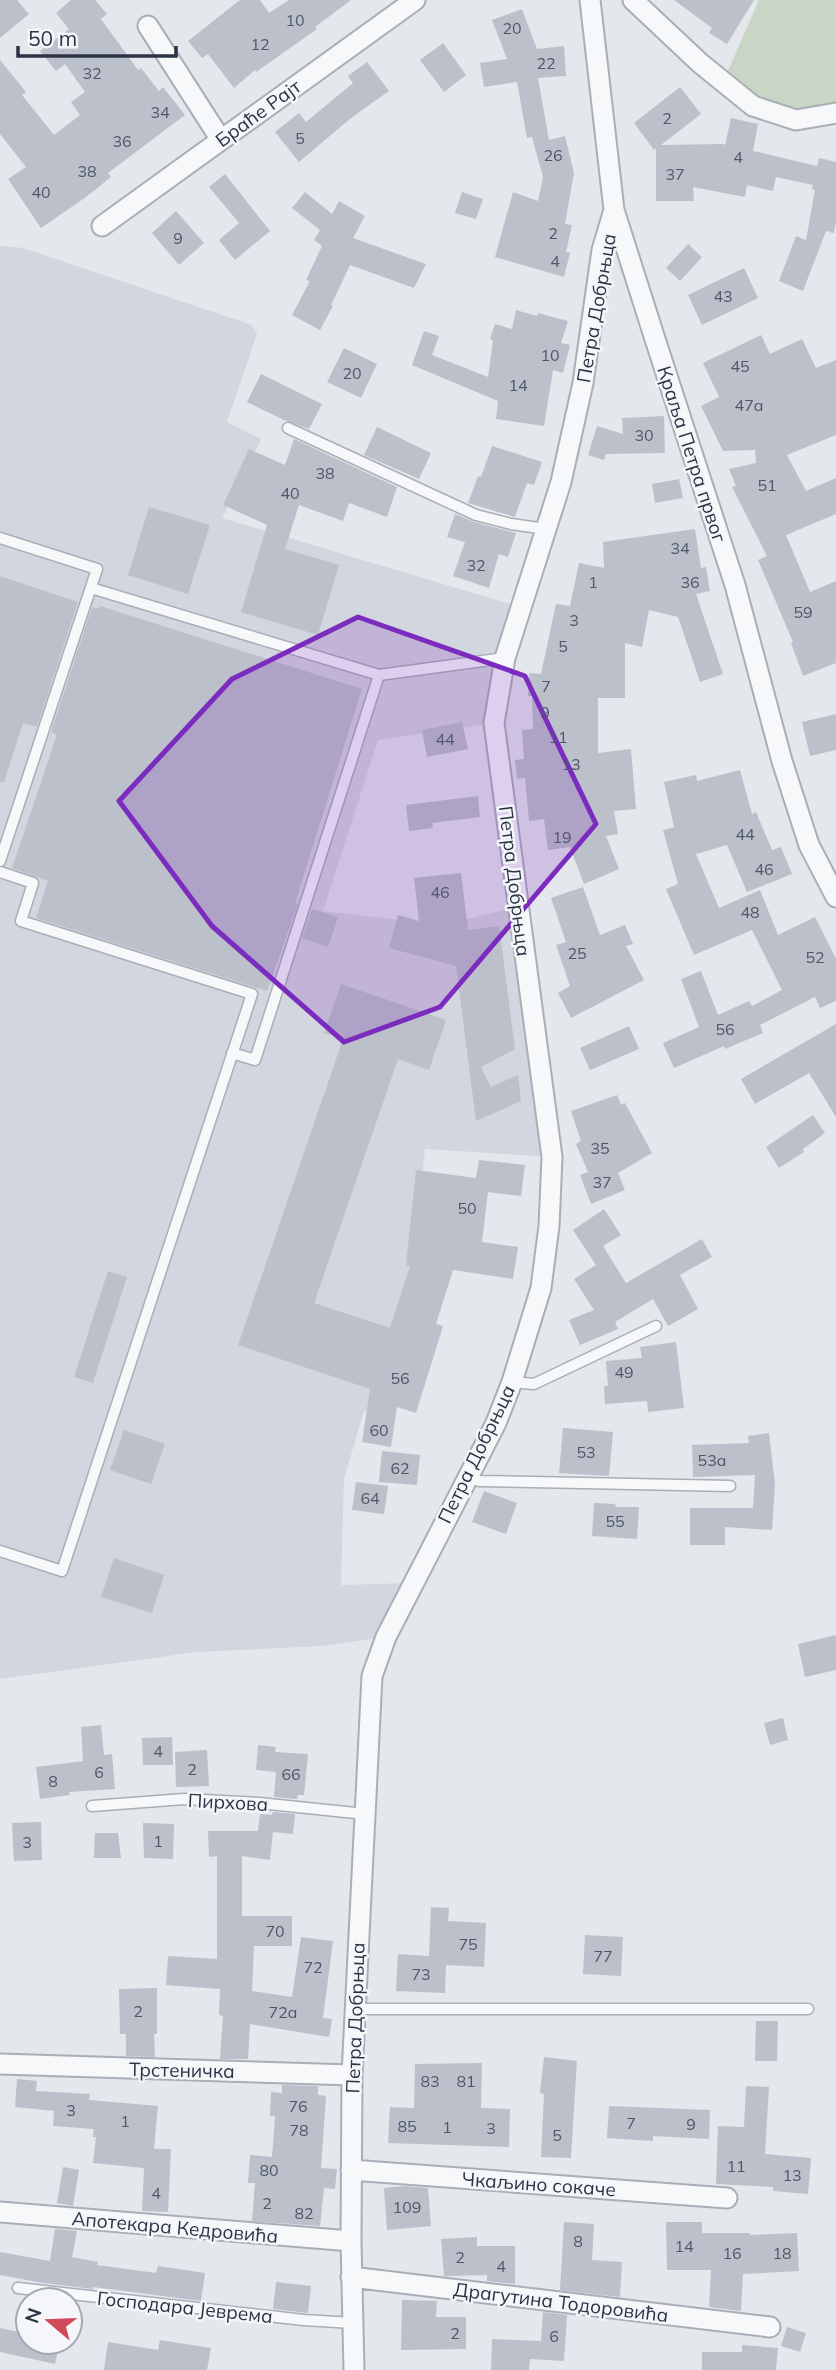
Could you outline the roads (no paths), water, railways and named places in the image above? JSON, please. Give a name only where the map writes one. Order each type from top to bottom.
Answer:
[{"type":"street","name":"Браће Рајт","points":[[102,226],[415,0]]},
{"type":"street","name":"Краља Петра првог","points":[[590,0],[614,209],[654,340],[735,584],[782,761],[805,833],[836,897]]},
{"type":"street","points":[[633,0],[708,70],[753,106],[796,120],[836,113]]},
{"type":"street","points":[[148,26],[221,139]]},
{"type":"street","name":"Петра Добрњца","points":[[354,2370],[351,2277],[352,2075],[372,1676],[386,1637],[496,1423],[541,1289],[549,1226],[552,1157],[495,723],[505,658],[561,482],[583,383],[602,250],[614,209]]},
{"type":"street","name":"Трстеничка","points":[[6,2065],[352,2075]]},
{"type":"street","name":"Чкаљино сокаче","points":[[351,2169],[727,2198]]},
{"type":"street","name":"Апотекара Кедровића","points":[[0,2212],[351,2241]]},
{"type":"street","name":"Драгутина Тодоровића","points":[[351,2277],[770,2327]]},
{"type":"lane","points":[[288,428],[476,515],[546,529]]},
{"type":"lane","points":[[0,537],[97,569],[0,861]]},
{"type":"lane","points":[[91,588],[379,676],[505,658]]},
{"type":"lane","points":[[232,1053],[256,1060],[379,676]]},
{"type":"lane","points":[[0,872],[33,883],[21,921],[252,993],[62,1571],[0,1551]]},
{"type":"lane","points":[[512,1381],[534,1384],[656,1326]]},
{"type":"lane","points":[[467,1477],[479,1480],[730,1486]]},
{"type":"lane","name":"Пирхова","points":[[92,1806],[184,1799],[259,1803],[365,1814]]},
{"type":"lane","points":[[355,2009],[808,2009]]},
{"type":"lane","name":"Господара Јеврема","points":[[84,2295],[353,2323]]}]
